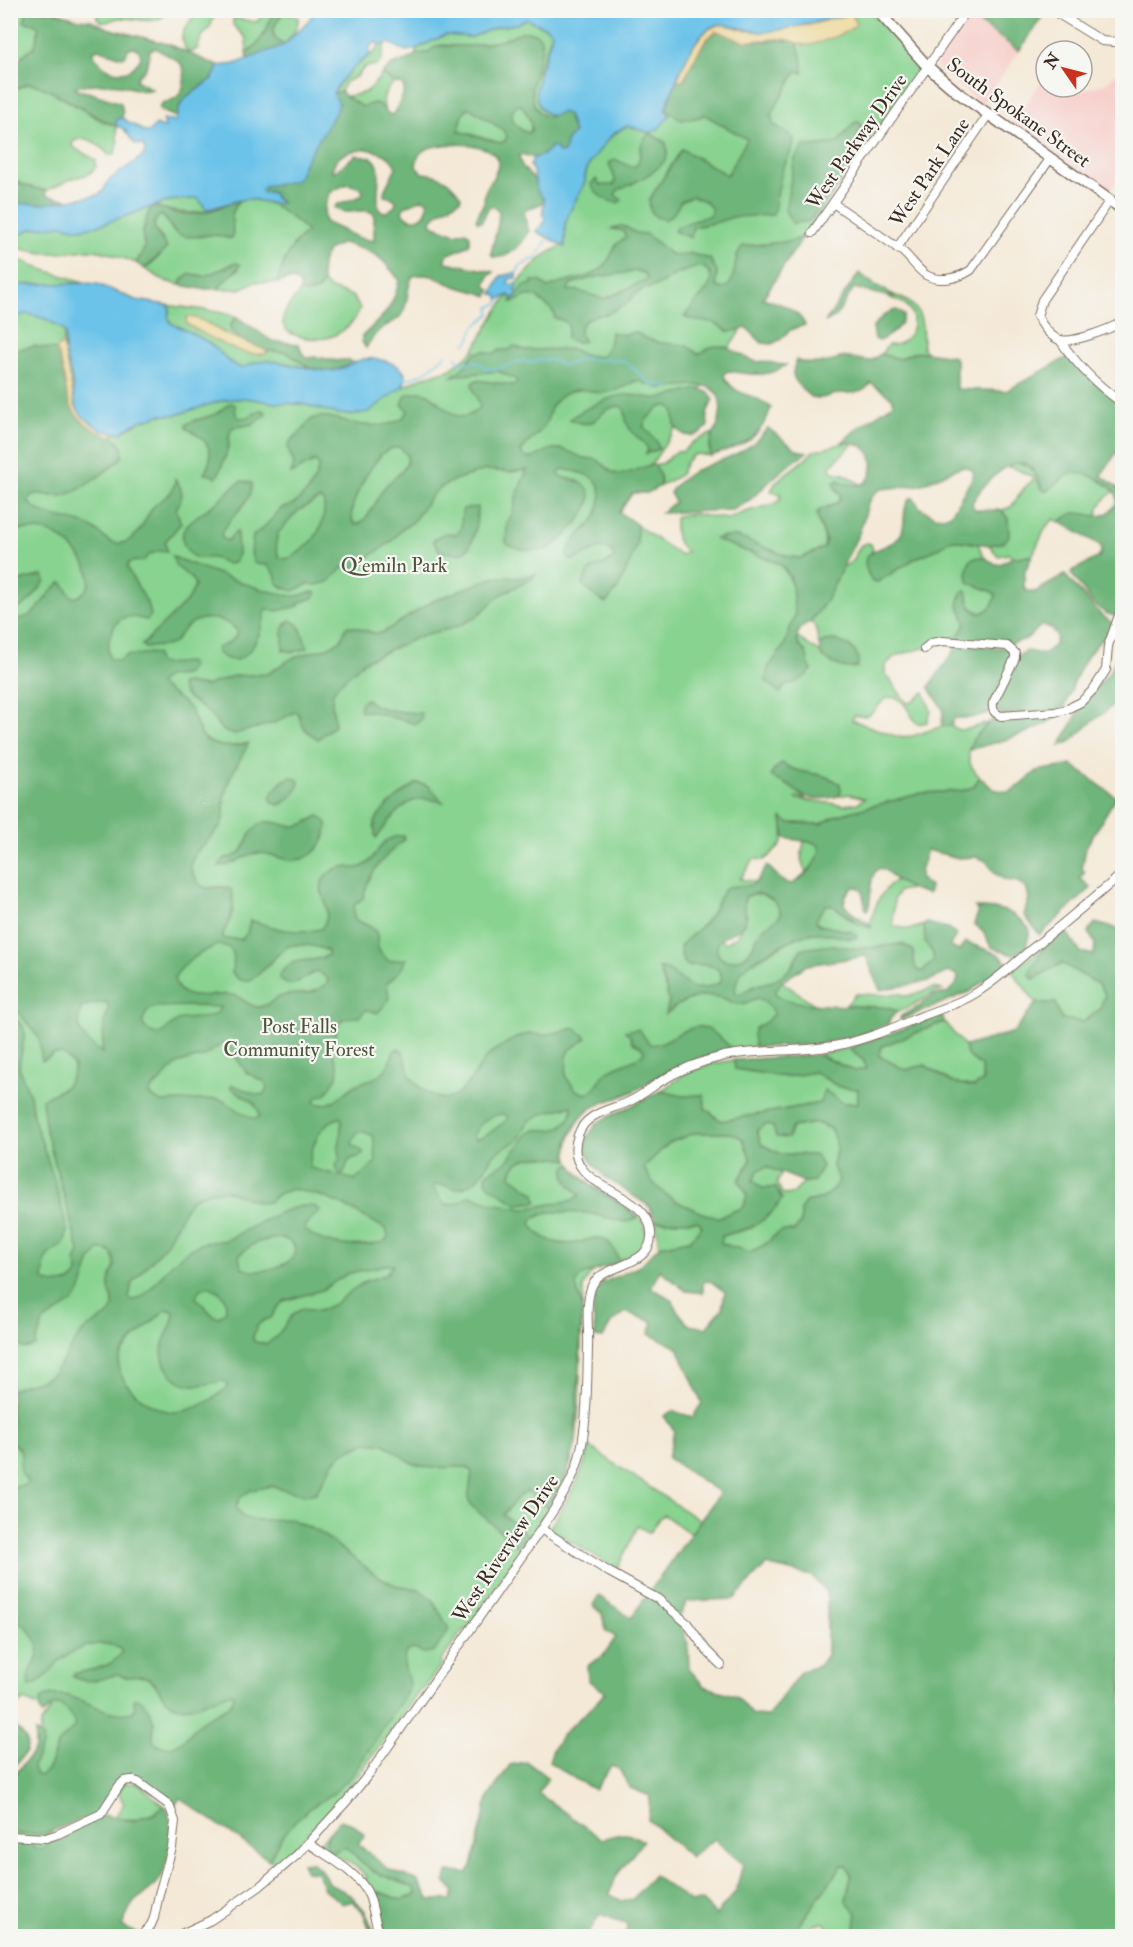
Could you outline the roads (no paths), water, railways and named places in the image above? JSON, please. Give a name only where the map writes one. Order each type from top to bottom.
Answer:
[{"type":"main road","name":"South Spokane Street","points":[[877,10],[928,67],[957,92],[1122,209]]},
{"type":"street","name":"West Parkway Drive","points":[[812,233],[967,10]]},
{"type":"street","points":[[1052,10],[1101,41],[1114,42],[1122,38]]},
{"type":"street","name":"West Park Lane","points":[[897,248],[988,115]]},
{"type":"street","points":[[832,203],[912,259],[927,275],[945,279],[963,276],[971,270],[1050,159]]},
{"type":"street","points":[[1110,200],[1042,300],[1037,316],[1048,332],[1060,340],[1085,373],[1122,403]]},
{"type":"street","points":[[1060,340],[1098,332],[1122,322]]},
{"type":"street","points":[[924,649],[931,643],[943,641],[1007,646],[1015,653],[1015,658],[992,709],[1001,716],[1055,712],[1081,702],[1106,670],[1108,646],[1122,607]]},
{"type":"street","name":"West Riverview Drive","points":[[177,1936],[232,1907],[284,1866],[308,1843],[369,1774],[541,1529],[567,1487],[580,1454],[583,1437],[590,1289],[599,1277],[638,1259],[646,1250],[652,1236],[650,1224],[636,1207],[599,1184],[582,1169],[577,1160],[577,1138],[589,1119],[637,1097],[675,1074],[706,1062],[745,1053],[838,1045],[865,1038],[971,996],[992,982],[1122,874]]},
{"type":"street","points":[[541,1529],[609,1572],[658,1599],[687,1623],[706,1650],[721,1665]]},
{"type":"street","points":[[10,1836],[51,1837],[94,1818],[106,1808],[124,1781],[138,1782],[163,1799],[175,1821],[174,1838],[154,1917],[151,1925],[141,1936]]},
{"type":"street","points":[[308,1843],[356,1877],[365,1887],[381,1936]]},
{"type":"water","points":[[314,10],[854,11],[818,22],[770,31],[757,32],[721,24],[707,30],[691,49],[684,62],[665,110],[670,115],[659,128],[650,133],[628,126],[617,131],[589,164],[585,182],[565,224],[565,247],[536,231],[545,220],[544,199],[537,191],[530,166],[533,158],[543,155],[551,147],[554,146],[559,153],[564,152],[567,140],[574,133],[568,114],[561,112],[552,116],[542,110],[537,101],[538,78],[552,33],[547,28],[526,19],[516,24],[496,27],[472,37],[445,35],[416,49],[406,51],[389,43],[379,46],[376,42],[374,43],[369,49],[370,55],[358,63],[333,93],[339,103],[337,110],[304,163],[300,176],[294,181],[266,186],[262,189],[262,192],[274,193],[275,198],[281,203],[272,204],[243,199],[206,209],[198,198],[168,201],[100,225],[80,229],[61,225],[30,229],[11,239],[11,203],[44,204],[98,195],[109,180],[144,155],[143,145],[135,144],[123,128],[116,126],[117,119],[122,118],[145,132],[149,132],[156,125],[166,127],[163,120],[175,121],[183,101],[213,77],[218,66],[235,64],[284,45],[309,20]]},
{"type":"water","points":[[516,273],[517,278],[509,279],[508,284],[517,284],[517,288],[514,289],[518,293],[515,297],[511,298],[509,295],[499,300],[497,295],[492,294],[501,276]]},
{"type":"water","points":[[97,284],[136,300],[167,305],[170,309],[168,317],[171,323],[208,342],[238,367],[243,368],[263,361],[274,361],[329,371],[338,370],[364,359],[371,359],[395,364],[405,373],[405,380],[402,387],[368,412],[353,415],[338,414],[303,404],[276,403],[246,398],[224,400],[176,415],[160,415],[138,422],[121,433],[102,431],[82,416],[75,405],[65,354],[65,333],[61,328],[46,319],[27,314],[11,318],[11,285]]},
{"type":"waterway","points":[[516,274],[520,266],[536,258],[547,240]]},
{"type":"waterway","points":[[465,344],[469,341],[474,327],[490,314],[490,307],[497,304],[500,299]]},
{"type":"waterway","points":[[405,380],[424,373],[446,355]]},
{"type":"waterway","points":[[456,357],[461,364],[475,361],[488,369],[524,360],[529,363],[551,360],[563,366],[581,359],[621,360],[652,385],[670,387]]},
{"type":"park label","name":"Q'emiln Park","points":[[394,565]]},
{"type":"park label","name":"Post Falls Community Forest","points":[[299,1038]]}]
